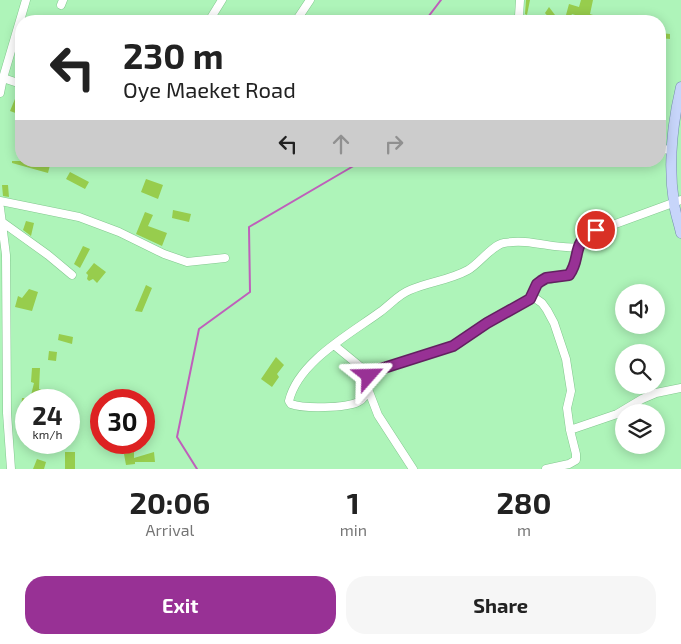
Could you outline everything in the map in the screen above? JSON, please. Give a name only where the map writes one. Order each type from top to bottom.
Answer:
[{"type":"main road","points":[[681,87],[674,116],[671,149],[681,233]]},
{"type":"street","points":[[22,15],[26,0]]},
{"type":"street","points":[[213,15],[222,0]]},
{"type":"street","points":[[300,15],[310,0]]},
{"type":"street","points":[[519,15],[520,0]]},
{"type":"street","points":[[0,93],[15,37]]},
{"type":"street","points":[[3,78],[15,82]]},
{"type":"street","points":[[666,149],[671,149]]},
{"type":"street","points":[[0,201],[79,217],[119,232],[164,254],[187,262],[225,258]]},
{"type":"street","points":[[368,373],[453,346],[487,323],[530,299],[537,284],[541,281],[546,278],[569,275],[579,246],[588,234],[677,202]]},
{"type":"street","points":[[0,209],[6,255],[4,413],[10,469]]},
{"type":"street","points":[[2,222],[72,275]]},
{"type":"street","points":[[368,389],[362,399],[352,404],[311,408],[294,405],[290,402],[290,397],[297,383],[316,360],[405,293],[441,282],[466,271],[499,244],[530,241],[568,248],[579,246]]},
{"type":"street","points":[[532,296],[542,303],[554,323],[566,360],[571,392],[566,413],[578,469]]},
{"type":"street","points":[[334,345],[368,373]]},
{"type":"street","points":[[368,373],[368,389],[378,415],[413,469]]},
{"type":"street","points":[[570,430],[617,414],[656,393],[681,388]]},
{"type":"street","points":[[546,469],[569,464],[576,460]]},
{"type":"building","points":[[526,0],[530,0],[527,15],[525,14]]},
{"type":"building","points":[[581,0],[593,0],[590,14],[593,15],[566,15],[569,4],[579,7]]},
{"type":"building","points":[[549,7],[555,15],[547,15],[545,13]]},
{"type":"building","points":[[666,34],[670,34],[670,39],[666,39]]},
{"type":"building","points":[[15,99],[15,113],[10,111]]},
{"type":"building","points":[[26,167],[50,167],[48,173]]},
{"type":"building","points":[[70,172],[89,182],[85,189],[66,179]]},
{"type":"building","points":[[146,179],[163,185],[158,199],[141,192]]},
{"type":"building","points":[[2,185],[8,185],[9,197],[3,196]]},
{"type":"building","points":[[173,210],[191,214],[189,222],[172,218]]},
{"type":"building","points":[[145,212],[153,215],[148,226],[167,233],[162,246],[136,234]]},
{"type":"building","points":[[26,221],[34,223],[31,236],[23,230]]},
{"type":"building","points":[[83,246],[90,249],[80,268],[74,264]]},
{"type":"building","points":[[94,263],[106,272],[97,283],[93,279],[89,281],[86,273]]},
{"type":"building","points":[[146,285],[152,288],[142,312],[135,311]]},
{"type":"building","points":[[29,289],[38,292],[32,311],[15,307],[18,296],[22,298]]},
{"type":"building","points":[[59,334],[73,337],[72,344],[58,340]]},
{"type":"building","points":[[49,351],[57,352],[56,361],[48,360]]},
{"type":"building","points":[[276,357],[284,365],[277,374],[279,377],[272,387],[261,379]]},
{"type":"building","points":[[32,368],[40,368],[39,389],[32,389],[34,383],[31,382]]},
{"type":"building","points":[[65,454],[75,454],[75,469],[65,469]]},
{"type":"building","points":[[124,454],[134,454],[134,458],[154,454],[155,462],[135,462],[135,464],[126,465]]},
{"type":"building","points":[[37,459],[46,462],[44,469],[33,469]]},
{"type":"waterway","points":[[430,15],[441,0]]},
{"type":"waterway","points":[[197,469],[177,437],[199,329],[250,292],[249,227],[352,167]]},
{"type":"route","points":[[369,376],[368,373],[458,344],[487,323],[530,299],[537,284],[541,281],[546,278],[569,275],[573,270],[582,240],[596,230]]}]
